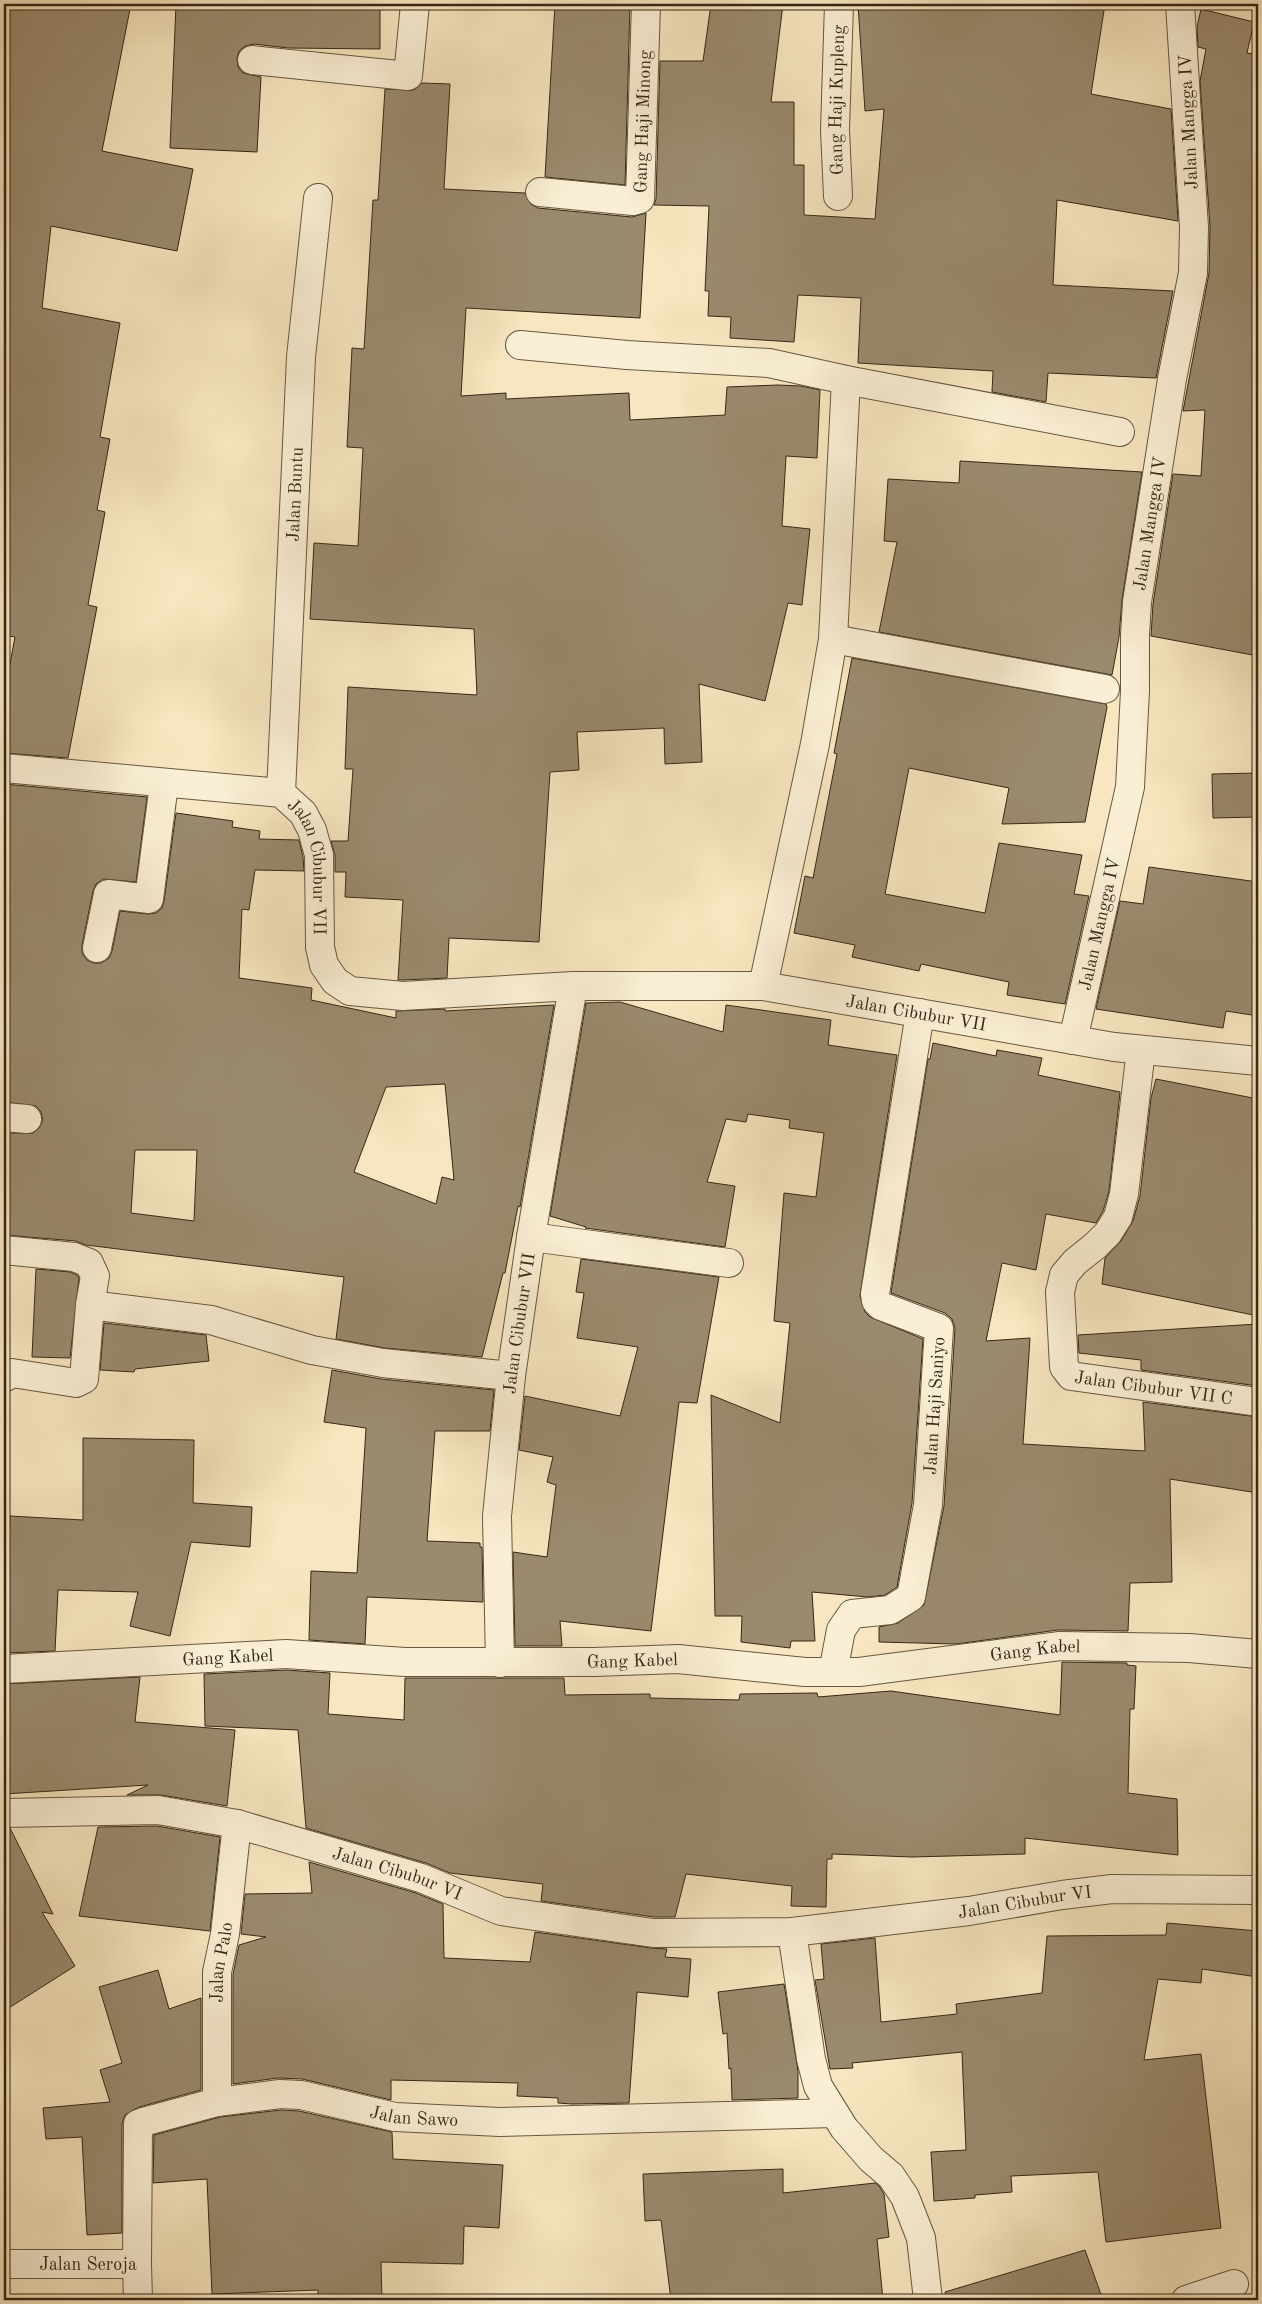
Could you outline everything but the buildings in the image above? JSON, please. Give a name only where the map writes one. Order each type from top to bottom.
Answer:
[{"type":"street","points":[[252,60],[408,76],[414,4]]},
{"type":"street","name":"Gang Haji Minong","points":[[540,192],[633,201],[640,199],[646,4]]},
{"type":"street","name":"Gang Haji Kupleng","points":[[838,196],[835,130],[839,4]]},
{"type":"street","name":"Jalan Mangga IV","points":[[1073,1040],[1130,787],[1135,691],[1135,635],[1138,602],[1172,379],[1193,273],[1194,227],[1180,4]]},
{"type":"street","name":"Jalan Buntu","points":[[281,793],[301,357],[318,198]]},
{"type":"street","points":[[520,345],[627,355],[769,363],[846,380],[1120,432]]},
{"type":"street","points":[[763,986],[816,744],[833,639],[846,380]]},
{"type":"street","points":[[833,639],[1105,689]]},
{"type":"street","name":"Jalan Cibubur VII","points":[[4,768],[164,784],[281,793],[303,813],[312,830],[318,855],[320,946],[324,965],[335,981],[350,991],[403,996],[573,986],[763,986],[1073,1040],[1141,1050],[1258,1060]]},
{"type":"street","points":[[97,948],[108,894],[149,899],[164,784]]},
{"type":"street","name":"Jalan Cibubur VII","points":[[500,1663],[497,1516],[511,1376],[531,1237],[573,986]]},
{"type":"street","name":"Jalan Haji Saniyo","points":[[834,1672],[841,1630],[852,1614],[890,1610],[911,1597],[928,1505],[939,1328],[881,1306],[876,1301],[875,1294],[920,1013]]},
{"type":"street","name":"Jalan Cibubur VII C","points":[[1141,1050],[1124,1194],[1118,1217],[1108,1233],[1075,1262],[1064,1275],[1060,1292],[1064,1367],[1071,1376],[1258,1402]]},
{"type":"street","points":[[531,1237],[729,1263]]},
{"type":"street","points":[[4,1250],[74,1256],[89,1263],[95,1276],[90,1305],[84,1379],[76,1383],[12,1373],[4,1378]]},
{"type":"street","points":[[90,1305],[211,1320],[312,1350],[383,1363],[511,1376]]},
{"type":"street","name":"Gang Kabel","points":[[4,1668],[286,1654],[405,1662],[500,1663],[678,1659],[805,1672],[858,1672],[1060,1646],[1189,1648],[1258,1654]]},
{"type":"street","name":"Jalan Cibubur VI","points":[[4,1813],[158,1810],[237,1824],[421,1878],[501,1911],[653,1933],[792,1932],[969,1911],[1062,1895],[1112,1889],[1258,1890]]},
{"type":"street","name":"Jalan Palo","points":[[217,2102],[218,1972],[225,1934],[237,1824]]},
{"type":"street","points":[[792,1932],[811,2058],[818,2086],[834,2113],[856,2142],[890,2176],[905,2197],[921,2238],[928,2300]]},
{"type":"street","name":"Jalan Sawo","points":[[137,2264],[138,2124],[217,2102],[280,2094],[294,2095],[395,2117],[500,2122],[834,2113]]},
{"type":"street","name":"Jalan Seroja","points":[[4,2264],[137,2264],[138,2300]]},
{"type":"street","points":[[1186,2300],[1234,2284]]}]
